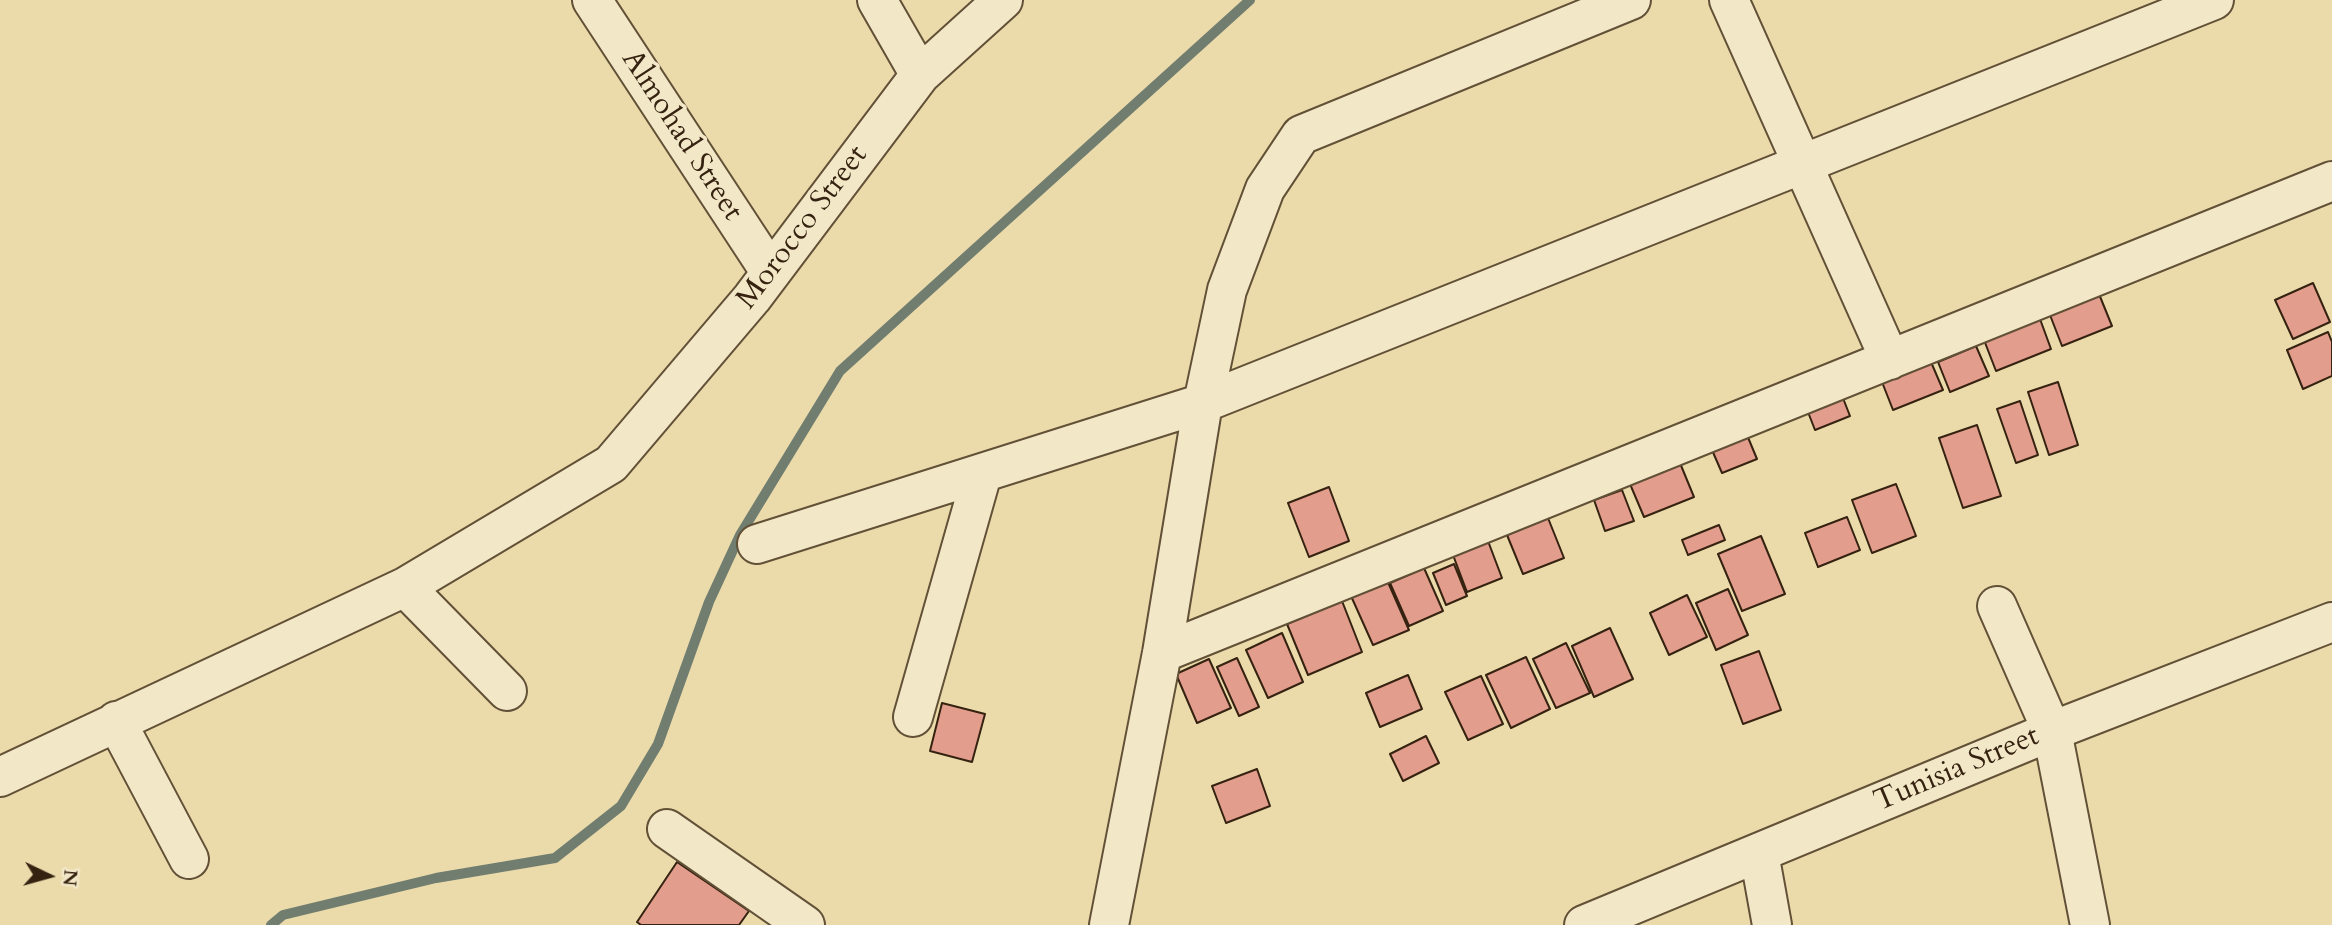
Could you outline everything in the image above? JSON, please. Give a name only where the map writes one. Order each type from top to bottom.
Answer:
[{"type":"street","name":"Almohad Street","points":[[592,0],[771,272]]},
{"type":"street","points":[[877,0],[920,75]]},
{"type":"street","name":"Morocco Street","points":[[0,777],[405,587],[611,464],[771,272],[920,75],[1003,0]]},
{"type":"street","points":[[1109,925],[1162,653],[1203,403],[1227,290],[1265,189],[1301,135],[1632,0]]},
{"type":"street","points":[[1729,0],[1890,360]]},
{"type":"street","points":[[757,544],[1203,403],[2214,0]]},
{"type":"street","points":[[1162,653],[2332,181]]},
{"type":"street","points":[[913,717],[982,474]]},
{"type":"street","points":[[405,587],[508,691]]},
{"type":"street","points":[[1997,606],[2052,731],[2090,925]]},
{"type":"street","name":"Tunisia Street","points":[[1584,925],[2052,731],[2332,622]]},
{"type":"street","points":[[116,721],[189,859]]},
{"type":"street","points":[[667,829],[805,925]]},
{"type":"street","points":[[1759,853],[1772,925]]},
{"type":"building","points":[[2313,283],[2330,322],[2293,339],[2275,300]]},
{"type":"building","points":[[2099,294],[2112,326],[2062,346],[2050,315]]},
{"type":"building","points":[[2040,319],[2051,349],[1996,371],[1984,340]]},
{"type":"building","points":[[2328,332],[2332,342],[2332,376],[2303,389],[2287,350]]},
{"type":"building","points":[[1976,346],[1989,376],[1950,392],[1938,362]]},
{"type":"building","points":[[1931,362],[1943,390],[1893,410],[1882,382]]},
{"type":"building","points":[[2058,382],[2078,445],[2049,455],[2028,392]]},
{"type":"building","points":[[1841,393],[1850,416],[1815,430],[1806,407]]},
{"type":"building","points":[[2020,401],[2038,455],[2016,463],[1997,409]]},
{"type":"building","points":[[1977,425],[2001,496],[1963,508],[1939,438]]},
{"type":"building","points":[[1747,435],[1757,459],[1722,473],[1712,450]]},
{"type":"building","points":[[1680,463],[1694,497],[1644,517],[1630,484]]},
{"type":"building","points":[[1896,484],[1916,536],[1872,553],[1852,500]]},
{"type":"building","points":[[1329,487],[1349,541],[1309,557],[1288,503]]},
{"type":"building","points":[[1622,490],[1634,521],[1605,531],[1594,500]]},
{"type":"building","points":[[1847,517],[1860,550],[1818,567],[1805,533]]},
{"type":"building","points":[[1548,518],[1564,558],[1523,574],[1507,535]]},
{"type":"building","points":[[1719,525],[1725,540],[1688,555],[1682,540]]},
{"type":"building","points":[[1761,536],[1785,594],[1742,611],[1718,554]]},
{"type":"building","points":[[1488,541],[1502,578],[1467,592],[1453,555]]},
{"type":"building","points":[[1454,564],[1467,596],[1446,605],[1433,573]]},
{"type":"building","points":[[1424,568],[1443,611],[1409,626],[1390,583]]},
{"type":"building","points":[[1387,580],[1409,630],[1373,645],[1351,596]]},
{"type":"building","points":[[1728,589],[1748,635],[1716,650],[1696,603]]},
{"type":"building","points":[[1687,595],[1707,637],[1669,655],[1650,613]]},
{"type":"building","points":[[1342,601],[1362,652],[1308,675],[1287,624]]},
{"type":"building","points":[[1610,628],[1633,679],[1594,697],[1572,646]]},
{"type":"building","points":[[1282,633],[1303,682],[1268,698],[1246,650]]},
{"type":"building","points":[[1566,643],[1590,693],[1556,708],[1533,659]]},
{"type":"building","points":[[1759,651],[1781,710],[1743,724],[1721,665]]},
{"type":"building","points":[[1526,657],[1550,709],[1511,728],[1486,675]]},
{"type":"building","points":[[1237,658],[1259,707],[1239,716],[1217,667]]},
{"type":"building","points":[[1209,659],[1231,708],[1197,723],[1176,674]]},
{"type":"building","points":[[1408,675],[1422,709],[1380,727],[1366,693]]},
{"type":"building","points":[[1481,676],[1503,724],[1468,740],[1445,692]]},
{"type":"building","points":[[942,703],[985,714],[972,762],[930,751]]},
{"type":"building","points":[[1426,736],[1439,763],[1403,781],[1390,754]]},
{"type":"building","points":[[1257,769],[1270,806],[1226,823],[1212,786]]},
{"type":"building","points":[[677,862],[749,911],[739,925],[641,925],[637,922]]},
{"type":"waterway","points":[[271,925],[283,915],[436,878],[555,858],[621,806],[658,744],[709,602],[740,535],[840,371],[1250,0]]}]
